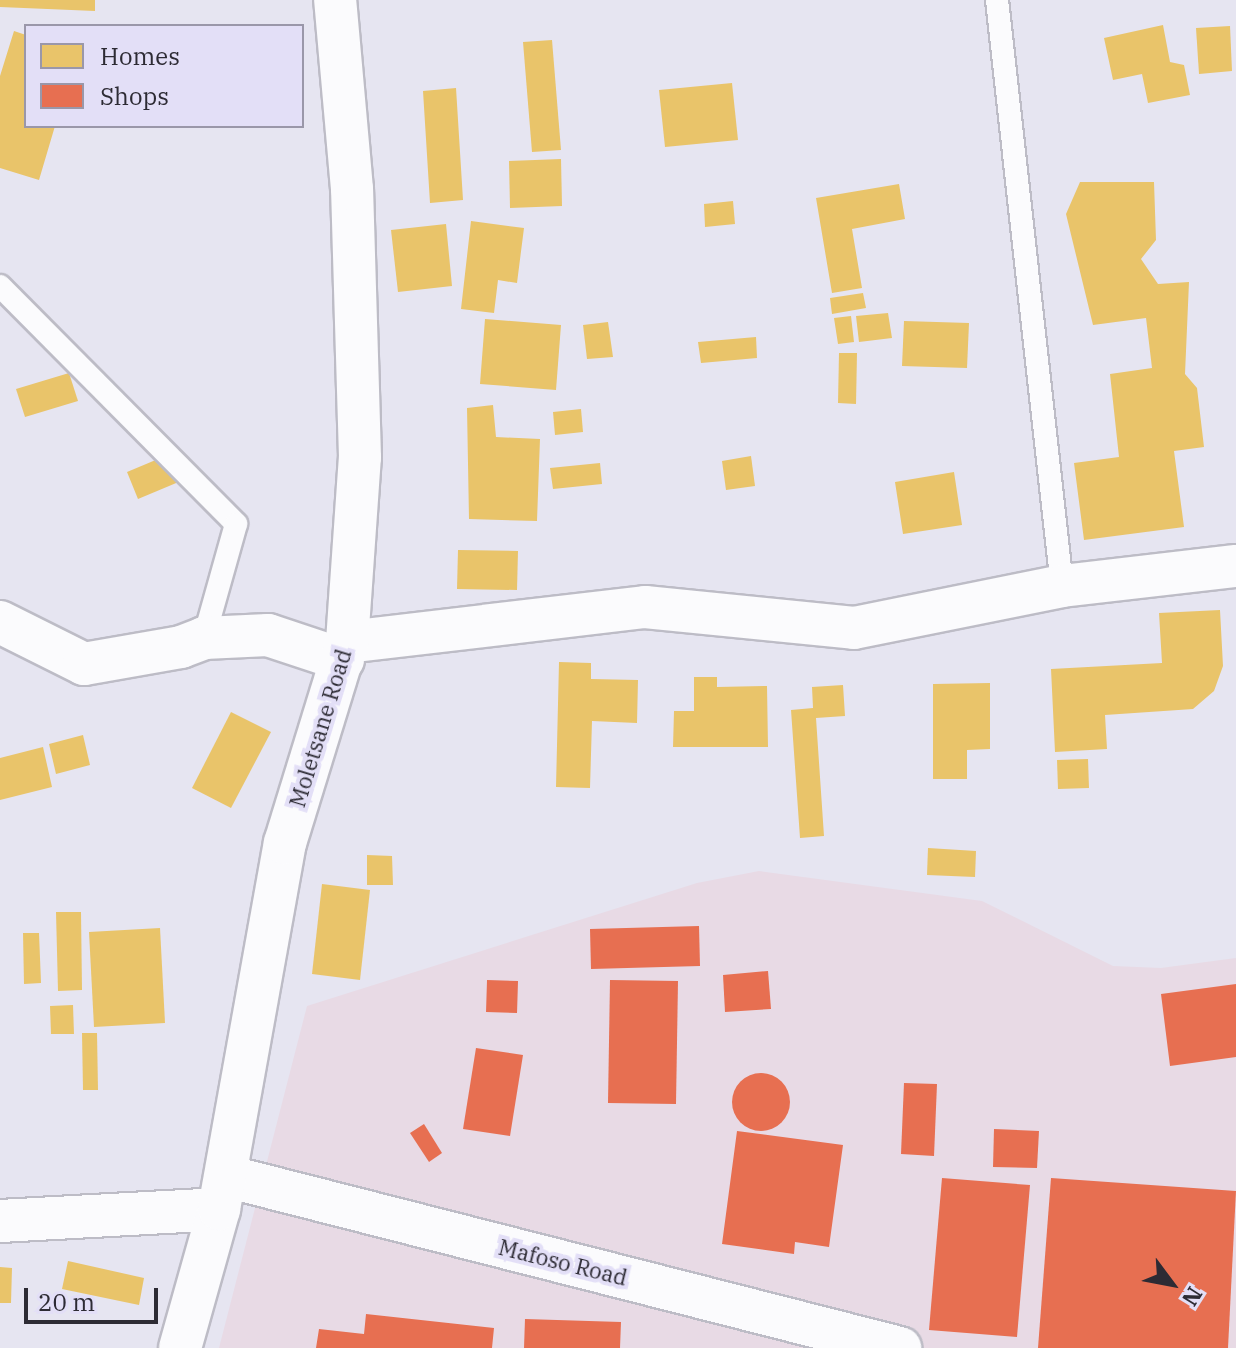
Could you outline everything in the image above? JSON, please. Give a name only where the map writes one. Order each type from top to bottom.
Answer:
[{"type":"street","name":"Moletsane Road","points":[[180,1348],[222,1193],[285,843],[345,651],[360,457],[352,189],[335,0]]},
{"type":"street","points":[[0,622],[84,664],[166,650],[204,638],[268,635],[345,651],[645,607],[854,628],[1062,586],[1236,566]]},
{"type":"street","name":"Mafoso Road","points":[[0,1221],[222,1193],[900,1348]]},
{"type":"lane","points":[[997,0],[1062,586]]},
{"type":"lane","points":[[0,286],[236,524],[204,638]]},
{"type":"shaded area","points":[[759,871],[982,901],[1113,966],[1161,968],[1236,958],[1236,1348],[219,1348],[307,1006],[697,883]]},
{"type":"building: Homes","points":[[0,0],[95,0],[95,11],[0,7]]},
{"type":"building: Homes","points":[[1163,25],[1170,62],[1184,65],[1190,95],[1148,103],[1142,74],[1113,80],[1104,38]]},
{"type":"building: Homes","points":[[1230,26],[1232,71],[1199,74],[1196,28]]},
{"type":"building: Homes","points":[[14,31],[24,34],[24,128],[54,128],[39,180],[0,168],[0,76]]},
{"type":"building: Homes","points":[[552,40],[561,150],[532,152],[523,42]]},
{"type":"building: Homes","points":[[732,83],[738,140],[665,147],[659,90]]},
{"type":"building: Homes","points":[[456,88],[463,200],[430,203],[423,91]]},
{"type":"building: Homes","points":[[561,159],[562,206],[510,208],[509,161]]},
{"type":"building: Homes","points":[[1080,182],[1154,182],[1156,240],[1141,259],[1158,284],[1189,282],[1185,374],[1197,388],[1204,447],[1174,451],[1184,527],[1084,540],[1074,463],[1119,457],[1110,374],[1152,368],[1146,318],[1093,325],[1066,214]]},
{"type":"building: Homes","points":[[899,184],[905,219],[852,229],[862,288],[832,293],[816,198]]},
{"type":"building: Homes","points":[[733,201],[735,224],[705,227],[704,204]]},
{"type":"building: Homes","points":[[471,221],[524,228],[517,283],[498,280],[494,313],[461,309]]},
{"type":"building: Homes","points":[[446,224],[452,286],[398,292],[391,230]]},
{"type":"building: Homes","points":[[863,293],[866,308],[832,314],[830,298]]},
{"type":"building: Homes","points":[[888,313],[892,338],[859,342],[856,316]]},
{"type":"building: Homes","points":[[851,316],[854,342],[838,344],[834,318]]},
{"type":"building: Homes","points":[[485,319],[561,325],[556,390],[480,384]]},
{"type":"building: Homes","points":[[904,321],[969,323],[967,368],[902,366]]},
{"type":"building: Homes","points":[[608,322],[613,357],[587,359],[583,325]]},
{"type":"building: Homes","points":[[756,337],[757,358],[701,363],[698,342]]},
{"type":"building: Homes","points":[[839,353],[857,353],[856,404],[838,403]]},
{"type":"building: Homes","points":[[69,373],[78,401],[25,417],[16,389]]},
{"type":"building: Homes","points":[[493,405],[496,437],[540,439],[537,521],[469,519],[467,408]]},
{"type":"building: Homes","points":[[581,409],[583,432],[555,435],[553,412]]},
{"type":"building: Homes","points":[[170,454],[181,481],[138,499],[127,472]]},
{"type":"building: Homes","points":[[751,456],[755,486],[726,490],[722,461]]},
{"type":"building: Homes","points":[[600,463],[602,484],[553,489],[550,468]]},
{"type":"building: Homes","points":[[954,472],[962,525],[903,534],[895,482]]},
{"type":"building: Homes","points":[[458,550],[518,551],[517,590],[457,589]]},
{"type":"building: Homes","points":[[1220,610],[1223,666],[1214,691],[1193,709],[1105,715],[1107,749],[1055,752],[1051,669],[1162,663],[1159,613]]},
{"type":"building: Homes","points":[[559,662],[591,663],[591,679],[638,680],[637,723],[592,721],[590,788],[556,787]]},
{"type":"building: Homes","points":[[694,677],[717,677],[717,687],[767,686],[768,747],[673,747],[674,711],[694,711]]},
{"type":"building: Homes","points":[[990,683],[990,749],[967,750],[967,779],[933,779],[933,684]]},
{"type":"building: Homes","points":[[843,685],[845,716],[816,718],[824,836],[800,838],[791,710],[813,708],[812,687]]},
{"type":"building: Homes","points":[[231,712],[271,732],[231,808],[192,788]]},
{"type":"building: Homes","points":[[83,735],[90,765],[56,774],[49,744]]},
{"type":"building: Homes","points":[[43,747],[52,787],[0,800],[0,758]]},
{"type":"building: Homes","points":[[1088,759],[1089,788],[1058,789],[1057,760]]},
{"type":"building: Homes","points":[[928,848],[976,851],[975,877],[927,875]]},
{"type":"building: Homes","points":[[367,855],[392,856],[393,885],[367,885]]},
{"type":"building: Homes","points":[[322,884],[370,890],[360,980],[312,974]]},
{"type":"building: Homes","points":[[56,912],[81,912],[82,990],[58,991]]},
{"type":"building: Homes","points":[[160,928],[165,1023],[94,1027],[89,932]]},
{"type":"building: Homes","points":[[23,933],[39,933],[41,983],[24,984]]},
{"type":"building: Homes","points":[[73,1005],[74,1034],[51,1034],[50,1006]]},
{"type":"building: Homes","points":[[82,1033],[97,1033],[98,1090],[83,1090]]},
{"type":"building: Homes","points":[[68,1261],[144,1278],[139,1305],[62,1289]]},
{"type":"building: Homes","points":[[0,1267],[12,1268],[11,1303],[0,1303]]},
{"type":"building: Shops","points":[[699,926],[700,966],[591,969],[590,929]]},
{"type":"building: Shops","points":[[768,971],[771,1009],[725,1012],[723,975]]},
{"type":"building: Shops","points":[[487,980],[518,981],[517,1013],[486,1012]]},
{"type":"building: Shops","points":[[610,980],[678,981],[676,1104],[608,1103]]},
{"type":"building: Shops","points":[[1236,984],[1236,1057],[1170,1066],[1161,994]]},
{"type":"building: Shops","points":[[476,1048],[523,1055],[510,1136],[463,1129]]},
{"type":"building: Shops","points":[[761,1073],[781,1082],[790,1102],[781,1122],[761,1131],[741,1122],[732,1102],[741,1082]]},
{"type":"building: Shops","points":[[904,1083],[937,1084],[934,1156],[901,1154]]},
{"type":"building: Shops","points":[[424,1124],[442,1153],[429,1162],[410,1133]]},
{"type":"building: Shops","points":[[994,1129],[1039,1131],[1037,1168],[993,1167]]},
{"type":"building: Shops","points":[[737,1131],[843,1145],[829,1247],[795,1242],[794,1254],[722,1244]]},
{"type":"building: Shops","points":[[942,1178],[1030,1185],[1017,1337],[929,1330]]},
{"type":"building: Shops","points":[[1051,1178],[1236,1191],[1228,1348],[1038,1348]]},
{"type":"building: Shops","points":[[366,1314],[494,1328],[492,1348],[316,1348],[319,1329],[364,1334]]},
{"type":"building: Shops","points":[[525,1319],[621,1322],[620,1348],[524,1348]]}]
